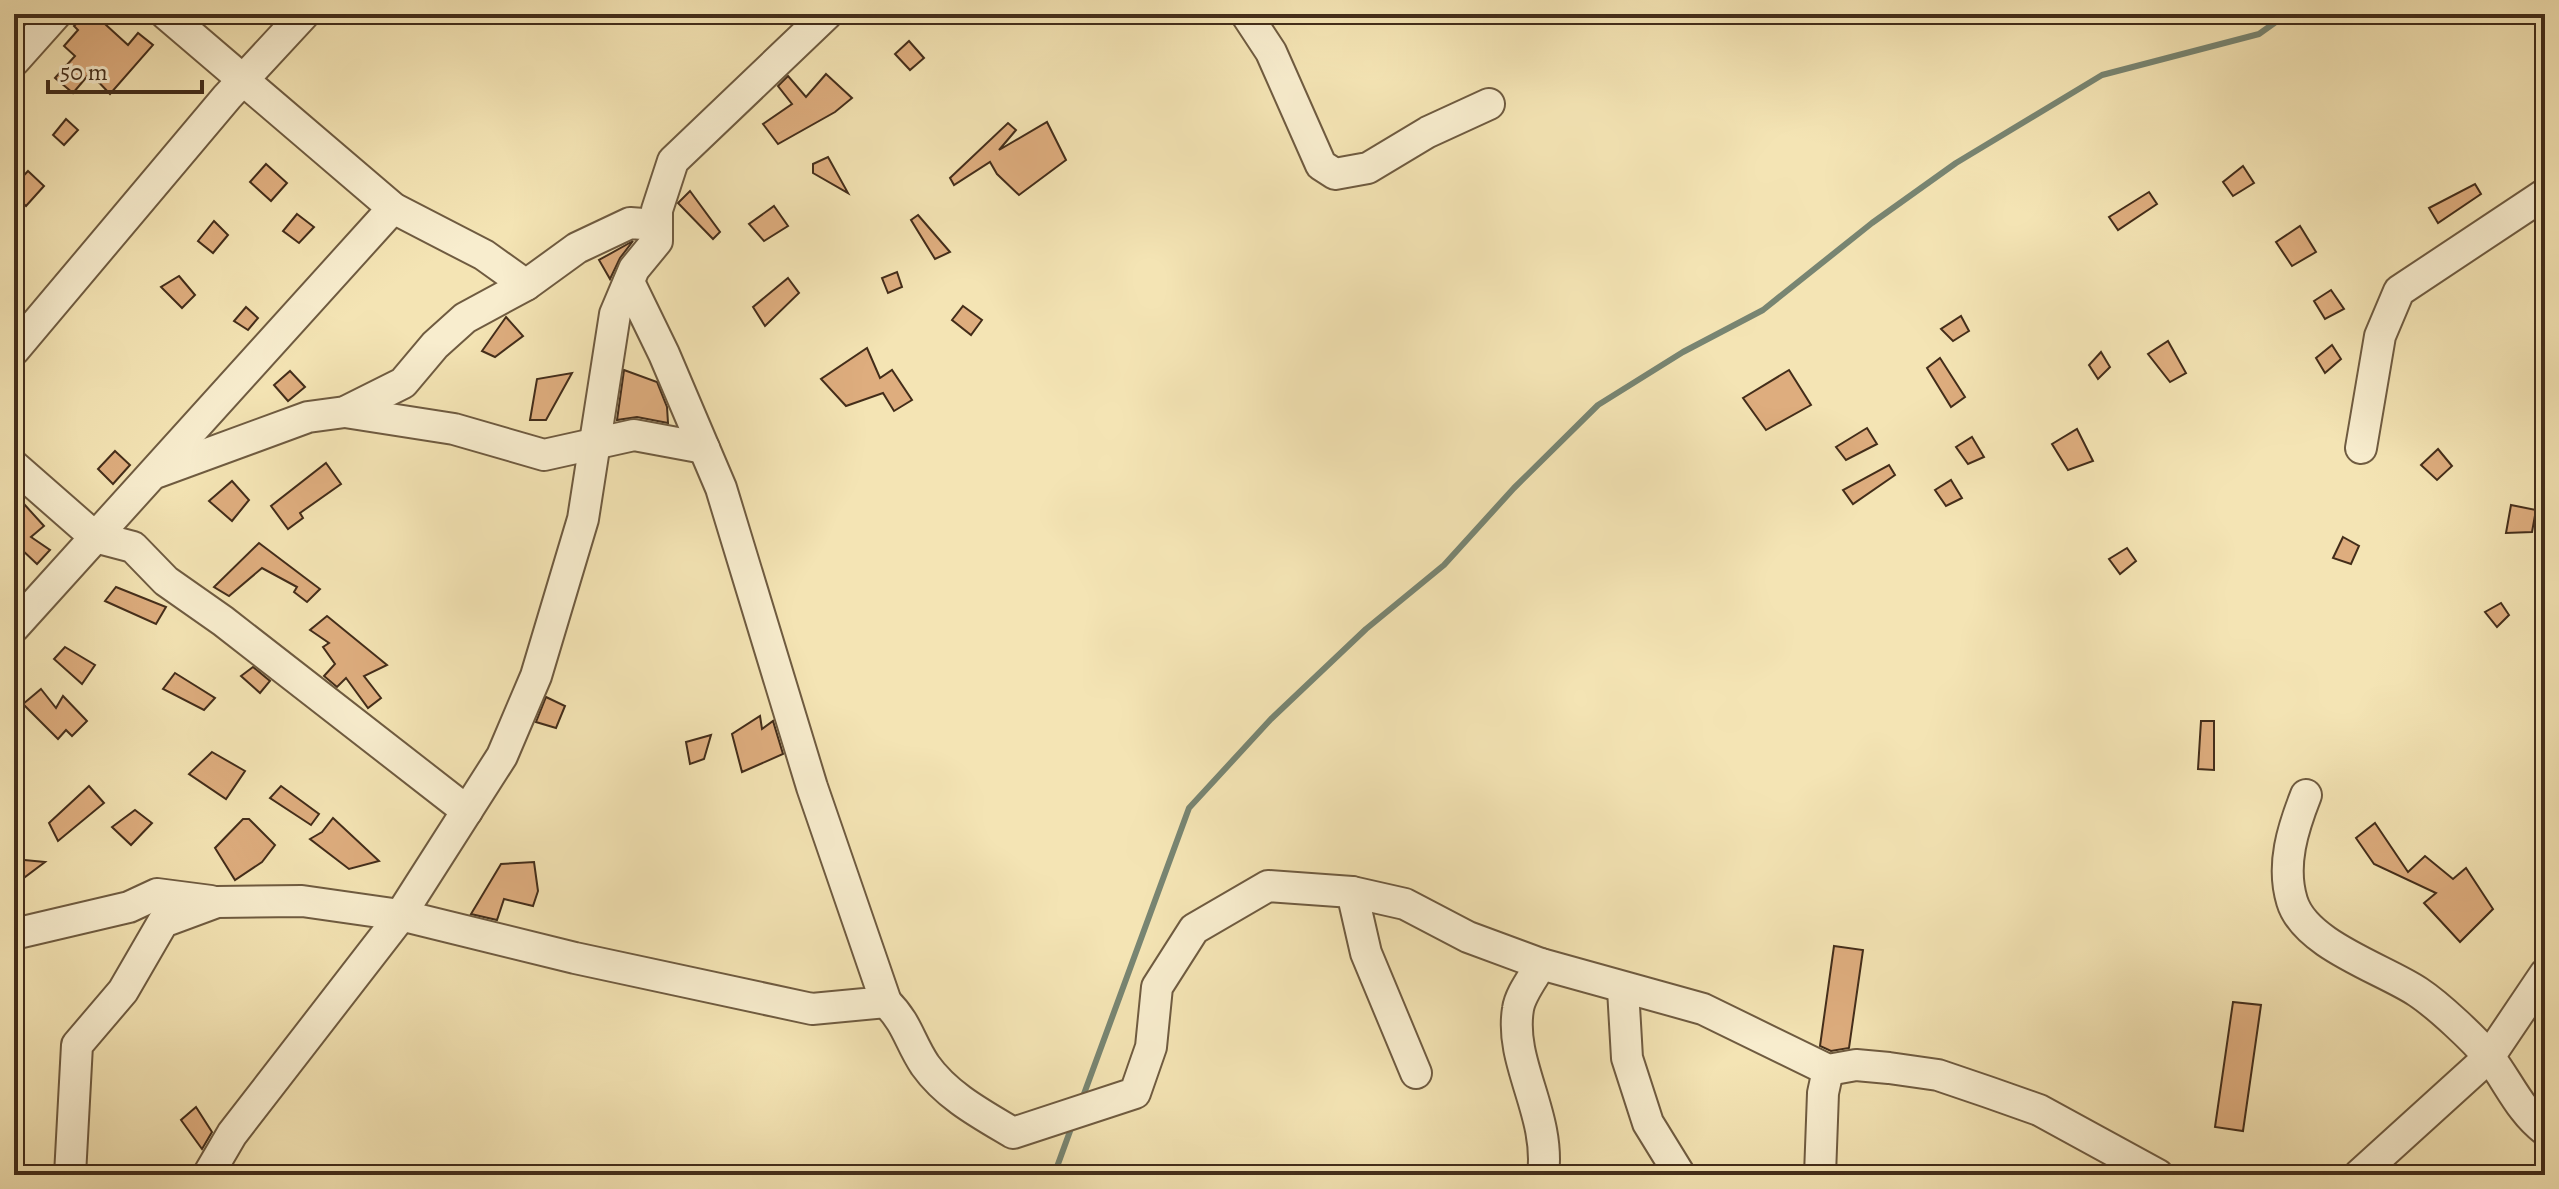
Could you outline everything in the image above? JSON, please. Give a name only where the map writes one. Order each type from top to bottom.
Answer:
[{"type":"street","points":[[14,61],[56,14]]},
{"type":"street","points":[[166,14],[393,208],[484,255],[526,285]]},
{"type":"street","points":[[14,350],[243,80],[304,14]]},
{"type":"street","points":[[208,1175],[232,1134],[400,915],[502,756],[536,676],[583,519],[615,314],[629,282],[657,241],[657,210],[673,161],[827,14]]},
{"type":"street","points":[[1259,16],[1321,165],[1335,174],[1368,168],[1428,132],[1489,104]]},
{"type":"street","points":[[2361,448],[2380,336],[2399,291],[2545,194]]},
{"type":"street","points":[[14,627],[393,208]]},
{"type":"street","points":[[345,412],[403,383],[435,345],[465,318],[526,285],[577,248],[630,223],[657,225]]},
{"type":"street","points":[[629,282],[721,488],[812,787],[886,1002],[904,1020],[924,1064],[951,1094],[1013,1133],[1076,1115],[1135,1093],[1151,1047],[1157,987],[1194,929],[1268,886],[1352,892],[1405,904],[1468,937],[1541,964],[1703,1009],[1828,1070],[1856,1065],[1938,1075],[2039,1110],[2158,1175]]},
{"type":"street","points":[[152,474],[308,417],[345,412],[454,429],[544,455],[634,435],[704,448]]},
{"type":"street","points":[[14,466],[95,537],[133,547],[166,581],[223,621],[467,811]]},
{"type":"street","points":[[2306,795],[2288,840],[2292,903],[2312,929],[2339,952],[2419,993],[2489,1057],[2530,1119],[2545,1130]]},
{"type":"street","points":[[1352,892],[1366,953],[1416,1073]]},
{"type":"street","points":[[14,934],[129,907],[157,894],[217,902],[302,901],[400,915],[575,958],[812,1009],[886,1002]]},
{"type":"street","points":[[70,1175],[77,1045],[123,991],[163,922],[217,902]]},
{"type":"street","points":[[1541,964],[1518,1007],[1518,1043],[1541,1119],[1546,1153],[1543,1175]]},
{"type":"street","points":[[2359,1175],[2489,1057],[2545,974]]},
{"type":"street","points":[[1623,989],[1627,1058],[1648,1123],[1680,1175]]},
{"type":"street","points":[[1820,1175],[1823,1093],[1828,1070]]},
{"type":"building","points":[[86,14],[94,14],[128,45],[138,33],[153,45],[110,94],[90,73],[73,93],[55,78],[75,56],[64,46],[78,30],[74,26]]},
{"type":"building","points":[[909,41],[924,58],[910,70],[895,54]]},
{"type":"building","points":[[826,74],[852,98],[835,112],[778,144],[763,124],[792,104],[778,86],[788,76],[806,97]]},
{"type":"building","points":[[66,119],[78,130],[64,145],[53,135]]},
{"type":"building","points":[[1047,122],[1066,160],[1019,195],[997,174],[990,162],[954,185],[950,178],[1008,123],[1016,130],[999,150]]},
{"type":"building","points":[[828,157],[848,193],[813,173],[813,164]]},
{"type":"building","points":[[266,164],[287,183],[271,201],[250,182]]},
{"type":"building","points":[[2243,166],[2254,183],[2233,196],[2223,182]]},
{"type":"building","points":[[28,171],[44,186],[26,206],[14,195],[14,186]]},
{"type":"building","points":[[2475,184],[2481,194],[2438,223],[2429,208]]},
{"type":"building","points":[[690,191],[720,232],[713,239],[678,203]]},
{"type":"building","points":[[2149,192],[2157,204],[2118,230],[2109,217]]},
{"type":"building","points":[[774,206],[788,226],[764,241],[749,224]]},
{"type":"building","points":[[297,214],[314,227],[299,243],[283,231]]},
{"type":"building","points":[[918,215],[950,252],[935,259],[911,220]]},
{"type":"building","points":[[214,221],[228,235],[213,253],[198,241]]},
{"type":"building","points":[[2300,226],[2316,252],[2292,266],[2276,242]]},
{"type":"building","points":[[633,241],[620,258],[610,279],[599,260]]},
{"type":"building","points":[[897,272],[902,287],[888,293],[882,278]]},
{"type":"building","points":[[179,276],[195,295],[182,308],[161,287]]},
{"type":"building","points":[[788,278],[799,293],[765,326],[753,307]]},
{"type":"building","points":[[2331,290],[2344,309],[2325,319],[2314,301]]},
{"type":"building","points":[[963,306],[982,320],[971,335],[952,320]]},
{"type":"building","points":[[246,307],[258,318],[248,330],[234,321]]},
{"type":"building","points":[[1961,316],[1969,331],[1953,341],[1941,329]]},
{"type":"building","points":[[506,317],[523,336],[495,357],[482,351]]},
{"type":"building","points":[[2168,341],[2186,373],[2170,382],[2148,354]]},
{"type":"building","points":[[2332,345],[2341,359],[2325,373],[2316,358]]},
{"type":"building","points":[[867,348],[880,378],[892,370],[912,400],[894,411],[883,393],[846,406],[821,379]]},
{"type":"building","points":[[2101,352],[2110,367],[2098,379],[2089,365]]},
{"type":"building","points":[[1940,358],[1965,397],[1951,407],[1927,368]]},
{"type":"building","points":[[624,370],[657,382],[667,407],[668,423],[637,417],[617,420]]},
{"type":"building","points":[[1789,370],[1811,405],[1766,430],[1743,398]]},
{"type":"building","points":[[290,371],[305,387],[288,401],[274,385]]},
{"type":"building","points":[[572,373],[546,420],[530,420],[537,379]]},
{"type":"building","points":[[1867,428],[1877,444],[1846,460],[1836,447]]},
{"type":"building","points":[[2077,429],[2093,461],[2068,470],[2052,444]]},
{"type":"building","points":[[1972,437],[1984,457],[1968,464],[1956,447]]},
{"type":"building","points":[[2438,449],[2452,466],[2437,480],[2421,465]]},
{"type":"building","points":[[115,451],[130,465],[113,484],[98,469]]},
{"type":"building","points":[[326,463],[341,484],[300,513],[303,518],[288,529],[271,506]]},
{"type":"building","points":[[1889,465],[1895,475],[1853,504],[1843,490]]},
{"type":"building","points":[[1951,480],[1962,498],[1946,506],[1935,490]]},
{"type":"building","points":[[232,481],[249,500],[232,521],[209,501]]},
{"type":"building","points":[[24,504],[44,526],[31,537],[50,550],[37,564],[19,547],[14,551],[14,512]]},
{"type":"building","points":[[2511,505],[2536,510],[2532,532],[2506,533]]},
{"type":"building","points":[[2343,537],[2359,546],[2351,564],[2333,558]]},
{"type":"building","points":[[259,543],[320,589],[307,602],[294,592],[297,587],[262,568],[229,596],[214,587]]},
{"type":"building","points":[[2127,548],[2136,561],[2120,574],[2109,559]]},
{"type":"building","points":[[116,587],[166,607],[156,624],[105,601]]},
{"type":"building","points":[[2501,603],[2509,615],[2497,627],[2485,612]]},
{"type":"building","points":[[327,616],[387,665],[364,676],[381,698],[368,708],[346,678],[337,687],[324,676],[335,664],[323,647],[329,643],[310,630]]},
{"type":"building","points":[[65,647],[95,665],[82,684],[54,659]]},
{"type":"building","points":[[253,667],[270,681],[260,693],[241,676]]},
{"type":"building","points":[[175,673],[215,698],[204,710],[163,689]]},
{"type":"building","points":[[41,689],[56,708],[63,696],[87,721],[72,736],[66,730],[58,739],[23,704]]},
{"type":"building","points":[[546,697],[565,706],[556,728],[536,722]]},
{"type":"building","points":[[760,716],[762,729],[773,721],[783,754],[742,772],[732,734]]},
{"type":"building","points":[[2201,721],[2214,721],[2214,770],[2198,769]]},
{"type":"building","points":[[711,735],[704,759],[690,764],[686,742]]},
{"type":"building","points":[[212,752],[245,771],[226,799],[189,774]]},
{"type":"building","points":[[89,786],[104,803],[58,841],[49,823]]},
{"type":"building","points":[[281,786],[319,814],[311,825],[270,798]]},
{"type":"building","points":[[135,810],[152,823],[131,845],[112,827]]},
{"type":"building","points":[[333,818],[379,861],[349,869],[310,839],[322,832]]},
{"type":"building","points":[[243,819],[249,819],[275,845],[262,862],[235,880],[215,848]]},
{"type":"building","points":[[2375,823],[2408,872],[2425,856],[2453,879],[2466,868],[2493,909],[2460,942],[2424,903],[2436,893],[2374,864],[2356,838]]},
{"type":"building","points":[[14,859],[45,862],[21,880]]},
{"type":"building","points":[[534,862],[538,891],[533,906],[504,899],[497,920],[471,914],[501,864]]},
{"type":"building","points":[[1834,946],[1863,950],[1849,1048],[1831,1051],[1820,1046]]},
{"type":"building","points":[[2233,1002],[2261,1005],[2243,1131],[2215,1127]]},
{"type":"building","points":[[196,1107],[212,1132],[202,1149],[181,1120]]},
{"type":"waterway","points":[[1081,1102],[1189,808],[1271,719],[1366,629],[1444,565],[1514,488],[1598,405],[1683,352],[1763,310],[1872,223],[1956,163],[2102,75],[2259,34],[2287,14]]},
{"type":"waterway","points":[[1054,1175],[1073,1123]]}]
